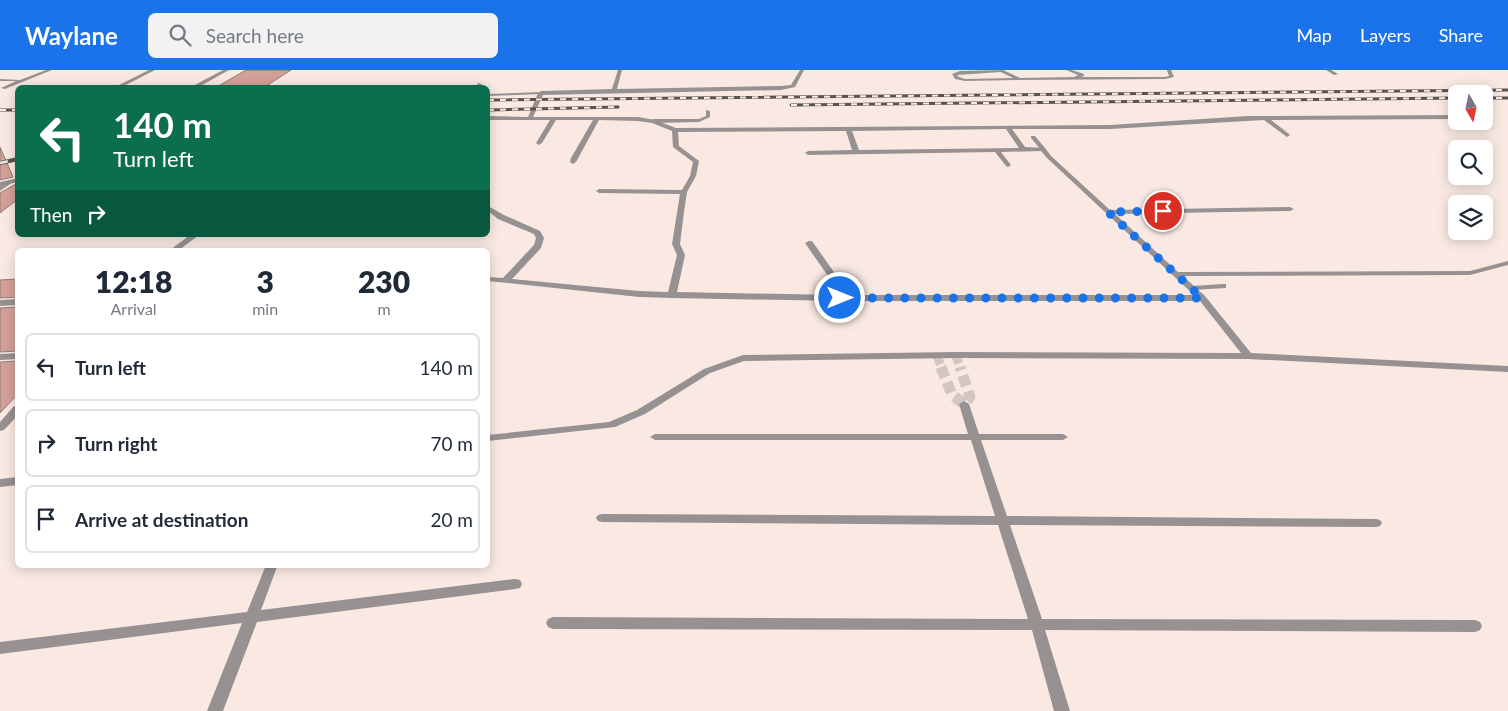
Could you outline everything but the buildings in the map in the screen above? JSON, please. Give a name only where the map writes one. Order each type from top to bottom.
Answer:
[{"type":"street","points":[[121,85],[153,70]]},
{"type":"street","points":[[198,85],[227,70]]},
{"type":"street","points":[[614,90],[620,70]]},
{"type":"street","points":[[530,118],[541,93],[781,88],[793,86],[802,70]]},
{"type":"street","points":[[490,118],[553,120],[638,119],[653,121],[675,130],[1133,126],[1265,118],[1448,117]]},
{"type":"street","points":[[1265,118],[1287,135]]},
{"type":"street","points":[[573,162],[597,119]]},
{"type":"street","points":[[539,144],[553,120]]},
{"type":"street","points":[[1007,127],[1024,150]]},
{"type":"street","points":[[848,128],[856,152]]},
{"type":"street","points":[[672,295],[681,255],[676,244],[684,192],[693,176],[696,161],[676,147],[675,130]]},
{"type":"street","points":[[808,153],[1043,149],[1108,212],[1178,274],[1202,298],[1248,356]]},
{"type":"street","points":[[997,150],[1008,165]]},
{"type":"street","points":[[0,184],[14,181]]},
{"type":"street","points":[[599,191],[684,192]]},
{"type":"street","points":[[490,209],[501,217],[537,233],[540,238],[538,246],[506,280]]},
{"type":"street","points":[[1108,212],[1290,209]]},
{"type":"street","points":[[177,248],[192,237]]},
{"type":"street","points":[[809,243],[816,256],[834,275],[839,285],[840,298]]},
{"type":"street","points":[[1178,274],[1470,273],[1508,263]]},
{"type":"street","points":[[490,279],[639,294],[672,295],[840,298],[1202,298]]},
{"type":"street","points":[[0,303],[15,302]]},
{"type":"street","points":[[490,438],[611,425],[641,412],[707,371],[743,358],[956,355],[1248,356],[1507,369]]},
{"type":"street","points":[[0,357],[15,356]]},
{"type":"street","points":[[964,404],[1037,625],[1062,711]]},
{"type":"street","points":[[0,428],[15,411]]},
{"type":"street","points":[[655,437],[1063,437]]},
{"type":"street","points":[[0,483],[15,481]]},
{"type":"street","points":[[602,518],[1376,523]]},
{"type":"street","points":[[214,711],[271,568]]},
{"type":"street","points":[[0,648],[515,584]]},
{"type":"street","points":[[553,623],[1475,626]]},
{"type":"lane","points":[[3,88],[50,70]]},
{"type":"lane","points":[[1012,70],[960,72],[954,74],[957,78],[965,80],[1170,78],[1173,75],[1170,70]]},
{"type":"lane","points":[[1068,70],[1082,75],[1073,78]]},
{"type":"lane","points":[[1328,70],[1336,74]]},
{"type":"lane","points":[[1001,71],[1019,79]]},
{"type":"lane","points":[[1095,72],[1102,76],[1117,78]]},
{"type":"lane","points":[[0,80],[23,80]]},
{"type":"lane","points":[[490,94],[541,93]]},
{"type":"lane","points":[[653,121],[699,120],[708,117],[708,111]]},
{"type":"lane","points":[[1033,137],[1043,149]]},
{"type":"lane","points":[[0,189],[14,181]]},
{"type":"lane","points":[[1192,288],[1223,286]]},
{"type":"tunnel","points":[[956,355],[960,368]]},
{"type":"tunnel","points":[[937,356],[942,368]]},
{"type":"tunnel","points":[[941,367],[952,395],[964,404],[970,397],[960,367]]},
{"type":"railway","points":[[490,100],[1508,90]]},
{"type":"railway","points":[[791,105],[1448,98]]},
{"type":"railway","points":[[1493,98],[1508,98]]},
{"type":"railway","points":[[490,110],[618,107]]},
{"type":"railway","points":[[0,110],[15,110]]},
{"type":"railway","points":[[0,163],[15,160]]},
{"type":"route","points":[[840,298],[1202,298],[1178,274],[1108,212],[1163,211]]}]
